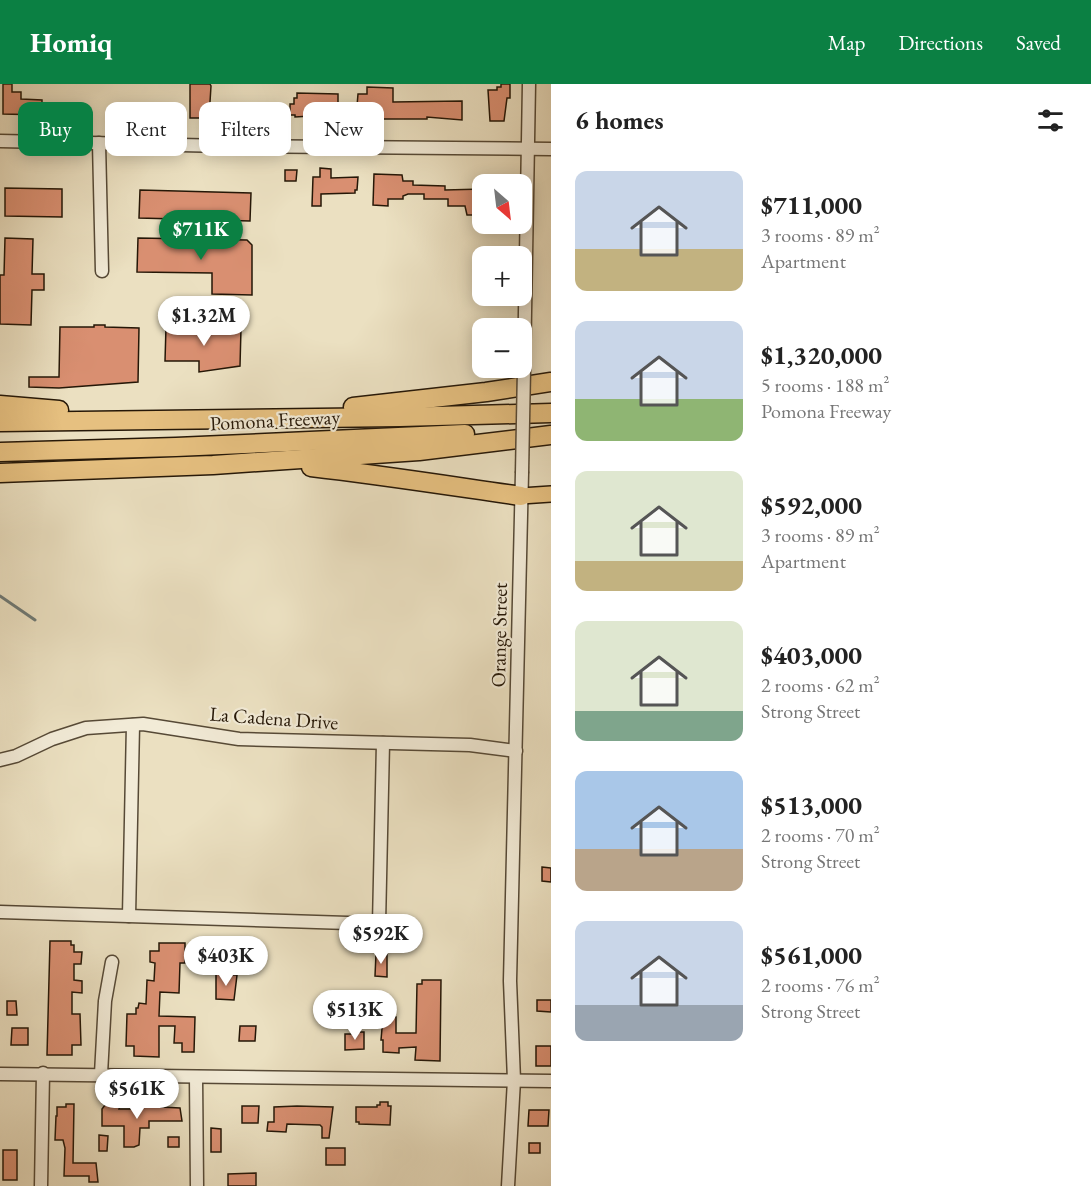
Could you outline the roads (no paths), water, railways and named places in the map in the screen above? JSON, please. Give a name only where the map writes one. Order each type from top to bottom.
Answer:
[{"type":"highway","points":[[229,418],[393,403],[551,382]]},
{"type":"highway","points":[[0,405],[150,418]]},
{"type":"highway","name":"Pomona Freeway","points":[[0,422],[551,413]]},
{"type":"highway","points":[[3,473],[213,465],[419,451],[551,433]]},
{"type":"highway","name":"Pomona Freeway","points":[[0,452],[551,433]]},
{"type":"highway","points":[[213,465],[295,465],[367,473],[521,496]]},
{"type":"main road","points":[[521,496],[551,494]]},
{"type":"street","name":"Orange Street","points":[[508,1186],[514,1080],[510,981],[529,84]]},
{"type":"street","points":[[0,141],[551,149]]},
{"type":"street","points":[[99,143],[102,272]]},
{"type":"street","points":[[129,916],[133,724]]},
{"type":"street","name":"La Cadena Drive","points":[[0,760],[16,756],[52,739],[86,728],[133,724],[239,739],[470,745],[516,750]]},
{"type":"street","points":[[0,912],[379,924],[383,743]]},
{"type":"street","points":[[101,1074],[105,1001],[112,962]]},
{"type":"street","points":[[41,1186],[43,1073]]},
{"type":"street","points":[[0,1074],[551,1081]]},
{"type":"street","points":[[196,1077],[197,1186]]},
{"type":"waterway","points":[[0,596],[35,620]]}]
